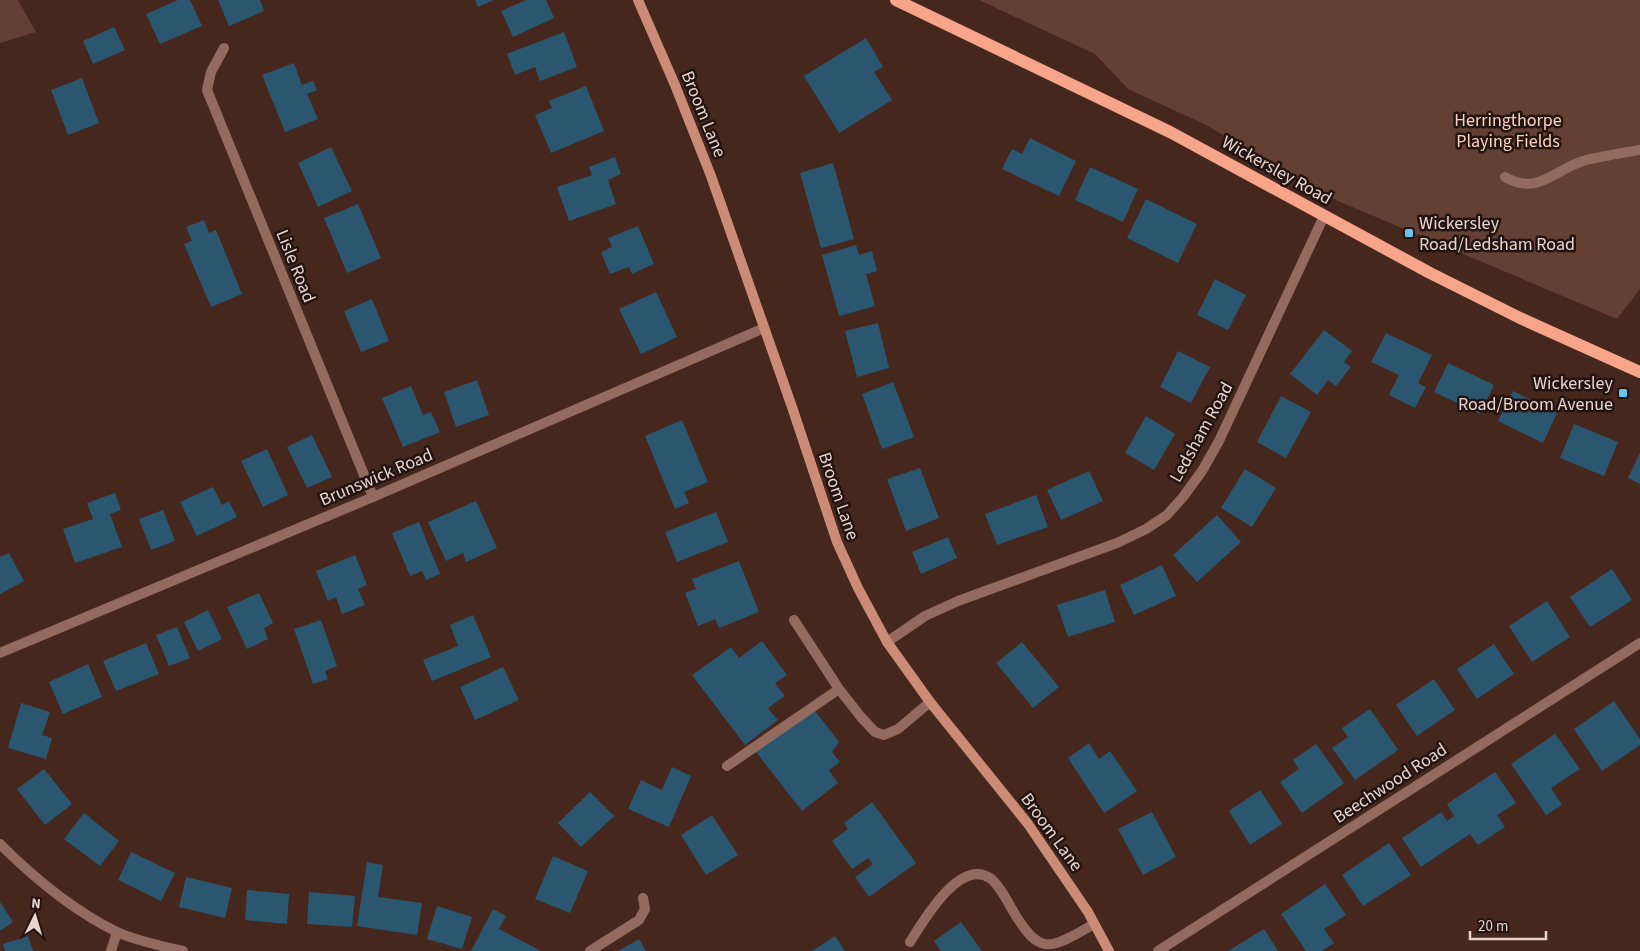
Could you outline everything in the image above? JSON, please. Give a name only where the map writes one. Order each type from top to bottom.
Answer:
[{"type":"main road","name":"Broom Lane","points":[[638,0],[675,85],[711,176],[837,542],[858,588],[887,642],[930,702],[1028,824],[1088,912],[1109,951]]},
{"type":"main road","name":"Wickersley Road","points":[[896,0],[1170,132],[1430,274],[1520,318],[1640,372]]},
{"type":"street","name":"Lisle Road","points":[[224,48],[211,72],[207,90],[373,496]]},
{"type":"street","points":[[1505,177],[1515,183],[1540,183],[1582,162],[1640,150]]},
{"type":"street","name":"Ledsham Road","points":[[887,642],[925,616],[958,600],[1117,543],[1146,529],[1167,515],[1184,497],[1219,441],[1324,216]]},
{"type":"street","name":"Brunswick Road","points":[[0,653],[373,496],[764,328]]},
{"type":"street","points":[[794,620],[839,689],[875,732],[884,735],[898,729],[930,702]]},
{"type":"street","name":"Beechwood Road","points":[[1158,951],[1640,642]]},
{"type":"street","points":[[727,766],[839,689]]},
{"type":"street","points":[[0,844],[26,870],[66,902],[117,932],[152,944],[183,951]]},
{"type":"street","points":[[910,942],[933,906],[951,886],[963,878],[974,875],[988,877],[997,886],[1030,935],[1046,944],[1059,942],[1094,924]]},
{"type":"street","points":[[590,951],[640,920],[645,910],[643,898]]},
{"type":"street","points":[[111,951],[117,932]]},
{"type":"green space","points":[[0,0],[18,0],[36,32],[0,43]]},
{"type":"green space","name":"Herringthorpe Playing Fields","points":[[979,0],[1640,0],[1640,289],[1617,319],[1338,201],[1204,124],[1128,89],[1095,54]]},
{"type":"building","points":[[178,0],[190,0],[202,26],[160,44],[146,14]]},
{"type":"building","points":[[218,0],[260,0],[264,11],[229,26]]},
{"type":"building","points":[[475,0],[494,0],[478,7]]},
{"type":"building","points":[[526,0],[546,0],[554,18],[513,37],[501,11]]},
{"type":"building","points":[[114,27],[125,50],[93,64],[83,41]]},
{"type":"building","points":[[564,32],[577,67],[540,81],[535,67],[515,75],[507,54]]},
{"type":"building","points":[[866,38],[883,67],[874,72],[892,100],[839,133],[804,76]]},
{"type":"building","points":[[294,63],[302,85],[313,81],[317,90],[307,94],[318,119],[285,132],[262,75]]},
{"type":"building","points":[[82,78],[99,123],[68,135],[51,90]]},
{"type":"building","points":[[586,86],[604,131],[551,153],[535,115],[552,108],[549,101]]},
{"type":"building","points":[[1030,138],[1076,161],[1059,196],[1002,169],[1012,149],[1022,154]]},
{"type":"building","points":[[331,147],[352,191],[318,207],[298,163]]},
{"type":"building","points":[[615,157],[621,174],[608,180],[616,204],[569,221],[557,187],[592,175],[589,167]]},
{"type":"building","points":[[833,163],[854,239],[821,248],[800,173]]},
{"type":"building","points":[[1090,167],[1138,189],[1123,222],[1075,200]]},
{"type":"building","points":[[1146,199],[1197,224],[1178,263],[1127,238]]},
{"type":"building","points":[[358,204],[381,258],[347,273],[324,218]]},
{"type":"building","points":[[204,220],[209,233],[216,230],[242,294],[211,307],[184,244],[192,241],[186,227]]},
{"type":"building","points":[[638,226],[654,264],[632,274],[629,267],[610,274],[601,252],[612,247],[608,238]]},
{"type":"building","points":[[856,245],[859,255],[872,251],[877,271],[866,274],[875,306],[839,316],[822,255]]},
{"type":"building","points":[[1215,279],[1246,295],[1228,330],[1197,315]]},
{"type":"building","points":[[656,292],[677,337],[641,354],[619,309]]},
{"type":"building","points":[[372,299],[389,341],[361,352],[344,311]]},
{"type":"building","points":[[878,323],[889,368],[857,377],[845,331]]},
{"type":"building","points":[[1324,330],[1352,351],[1344,362],[1351,367],[1336,386],[1328,380],[1317,395],[1290,374]]},
{"type":"building","points":[[1386,333],[1432,355],[1418,383],[1426,387],[1415,408],[1389,395],[1399,375],[1371,362]]},
{"type":"building","points":[[1178,351],[1210,367],[1191,403],[1160,387]]},
{"type":"building","points":[[1448,363],[1494,385],[1480,414],[1434,392]]},
{"type":"building","points":[[477,380],[489,415],[456,427],[444,392]]},
{"type":"building","points":[[893,382],[914,437],[882,449],[862,394]]},
{"type":"building","points":[[411,386],[423,415],[431,412],[440,432],[403,447],[382,398]]},
{"type":"building","points":[[1513,391],[1557,413],[1543,443],[1498,421]]},
{"type":"building","points":[[1281,396],[1311,412],[1286,458],[1257,442]]},
{"type":"building","points":[[1146,416],[1175,434],[1154,470],[1125,453]]},
{"type":"building","points":[[682,420],[708,482],[684,492],[689,503],[675,509],[645,436]]},
{"type":"building","points":[[1574,424],[1618,442],[1604,476],[1560,458]]},
{"type":"building","points":[[312,435],[332,477],[307,488],[287,447]]},
{"type":"building","points":[[267,449],[288,495],[263,507],[241,461]]},
{"type":"building","points":[[1640,453],[1640,484],[1628,478]]},
{"type":"building","points":[[920,468],[939,518],[906,531],[887,479]]},
{"type":"building","points":[[1245,469],[1276,488],[1252,527],[1221,508]]},
{"type":"building","points":[[1089,471],[1103,501],[1061,520],[1047,490]]},
{"type":"building","points":[[213,487],[222,505],[229,501],[237,517],[197,536],[180,502]]},
{"type":"building","points":[[115,493],[121,510],[110,514],[122,547],[75,563],[63,529],[93,519],[87,503]]},
{"type":"building","points":[[1036,495],[1048,527],[997,545],[985,514]]},
{"type":"building","points":[[476,501],[497,548],[466,562],[463,553],[446,561],[428,522]]},
{"type":"building","points":[[163,510],[175,541],[151,550],[139,519]]},
{"type":"building","points":[[716,512],[728,542],[677,562],[665,532]]},
{"type":"building","points":[[1217,515],[1241,542],[1197,582],[1173,555]]},
{"type":"building","points":[[419,522],[440,574],[426,580],[422,571],[410,576],[392,533]]},
{"type":"building","points":[[948,537],[957,558],[921,574],[912,552]]},
{"type":"building","points":[[9,553],[24,581],[0,594],[0,557]]},
{"type":"building","points":[[355,555],[367,585],[358,589],[365,605],[342,614],[336,597],[328,601],[316,571]]},
{"type":"building","points":[[739,561],[759,612],[719,628],[715,619],[698,626],[685,593],[696,589],[692,579]]},
{"type":"building","points":[[1162,565],[1176,596],[1134,615],[1120,585]]},
{"type":"building","points":[[1612,569],[1632,600],[1590,627],[1570,597]]},
{"type":"building","points":[[1105,590],[1115,622],[1068,637],[1057,605]]},
{"type":"building","points":[[259,593],[273,623],[264,628],[268,639],[247,649],[227,607]]},
{"type":"building","points":[[1547,601],[1570,637],[1532,662],[1509,626]]},
{"type":"building","points":[[208,610],[222,639],[198,651],[184,622]]},
{"type":"building","points":[[473,615],[491,657],[432,681],[423,660],[458,646],[450,625]]},
{"type":"building","points":[[321,620],[337,666],[325,671],[328,679],[313,684],[294,629]]},
{"type":"building","points":[[177,627],[190,658],[169,666],[156,635]]},
{"type":"building","points":[[762,641],[787,675],[775,683],[785,696],[768,708],[778,720],[745,745],[692,675],[731,647],[739,658]]},
{"type":"building","points":[[1022,642],[1059,687],[1033,708],[996,663]]},
{"type":"building","points":[[146,643],[159,674],[116,691],[103,661]]},
{"type":"building","points":[[1494,644],[1514,674],[1477,699],[1457,669]]},
{"type":"building","points":[[88,664],[102,697],[63,714],[49,682]]},
{"type":"building","points":[[503,667],[519,700],[475,720],[460,687]]},
{"type":"building","points":[[1434,679],[1455,710],[1417,736],[1396,705]]},
{"type":"building","points":[[1614,701],[1640,739],[1640,745],[1602,771],[1574,729]]},
{"type":"building","points":[[21,703],[50,712],[42,735],[52,738],[46,759],[8,748]]},
{"type":"building","points":[[813,708],[839,742],[832,752],[840,762],[829,770],[838,783],[802,811],[756,752]]},
{"type":"building","points":[[1370,709],[1398,750],[1355,780],[1332,748],[1348,737],[1342,728]]},
{"type":"building","points":[[1555,734],[1580,769],[1551,788],[1562,805],[1546,815],[1511,764]]},
{"type":"building","points":[[1089,743],[1099,759],[1110,751],[1137,791],[1104,813],[1068,758]]},
{"type":"building","points":[[1316,744],[1344,783],[1302,813],[1280,782],[1299,769],[1293,760]]},
{"type":"building","points":[[672,767],[691,776],[669,827],[628,809],[641,780],[662,790]]},
{"type":"building","points":[[44,769],[72,804],[45,825],[17,789]]},
{"type":"building","points":[[1495,772],[1516,803],[1497,815],[1505,827],[1478,845],[1470,834],[1421,867],[1402,838],[1441,812],[1447,821],[1454,816],[1447,804]]},
{"type":"building","points":[[1260,790],[1282,824],[1250,845],[1229,811]]},
{"type":"building","points":[[590,792],[614,816],[581,847],[558,823]]},
{"type":"building","points":[[872,802],[916,863],[869,897],[855,877],[873,864],[868,858],[852,869],[832,841],[848,829],[844,823]]},
{"type":"building","points":[[1152,812],[1176,857],[1143,875],[1118,829]]},
{"type":"building","points":[[84,813],[119,841],[100,866],[64,839]]},
{"type":"building","points":[[712,815],[738,855],[706,875],[681,835]]},
{"type":"building","points":[[1389,843],[1411,875],[1363,906],[1342,875]]},
{"type":"building","points":[[131,852],[175,873],[161,901],[118,880]]},
{"type":"building","points":[[553,856],[588,871],[570,913],[535,899]]},
{"type":"building","points":[[367,862],[383,865],[378,897],[422,903],[417,935],[357,926]]},
{"type":"building","points":[[186,877],[232,888],[225,918],[179,907]]},
{"type":"building","points":[[1325,884],[1346,915],[1324,929],[1334,943],[1322,951],[1306,951],[1281,914]]},
{"type":"building","points":[[247,890],[289,894],[287,924],[245,920]]},
{"type":"building","points":[[309,892],[355,896],[352,927],[307,924]]},
{"type":"building","points":[[0,902],[13,922],[0,931]]},
{"type":"building","points":[[437,906],[472,917],[462,949],[427,939]]},
{"type":"building","points":[[493,909],[506,916],[499,929],[541,951],[471,951]]},
{"type":"building","points":[[961,922],[982,951],[941,951],[934,941]]},
{"type":"building","points":[[1264,929],[1278,951],[1228,951]]},
{"type":"building","points":[[28,936],[33,951],[5,951],[3,944]]},
{"type":"building","points":[[835,936],[845,951],[812,951]]},
{"type":"building","points":[[639,939],[646,951],[618,951]]},
{"type":"place","name":"Wickersley Road/Ledsham Road","points":[[1409,233]]},
{"type":"place","name":"Wickersley Road/Broom Avenue","points":[[1623,393]]}]
